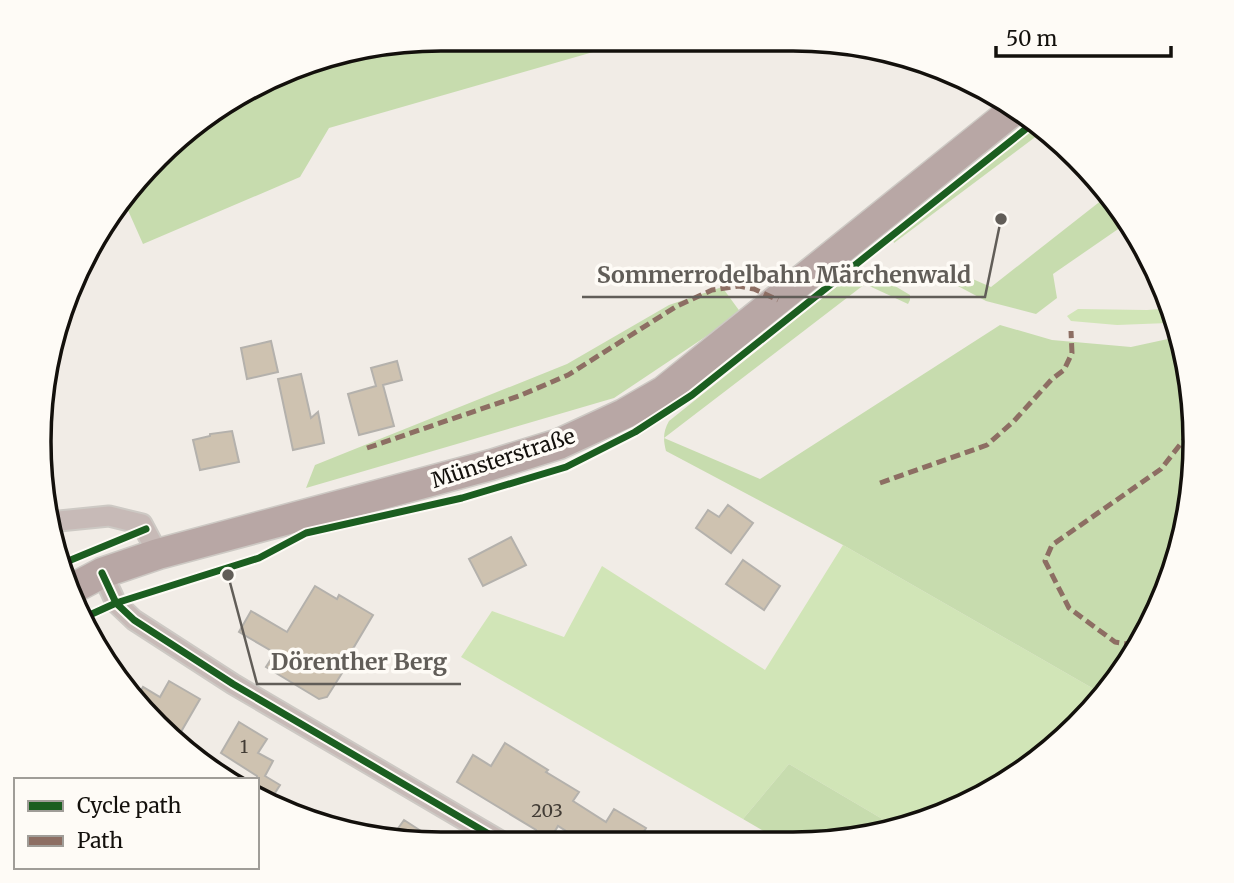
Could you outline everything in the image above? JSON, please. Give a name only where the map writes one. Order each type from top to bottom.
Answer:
[{"type":"main road","name":"Münsterstraße","points":[[78,586],[102,573],[158,554],[491,466],[559,444],[624,414],[664,391],[1007,115]]},
{"type":"street","points":[[59,521],[109,516],[142,524],[158,554]]},
{"type":"street","points":[[102,573],[116,603],[134,620],[233,684],[485,832]]},
{"type":"green space","points":[[442,51],[597,51],[329,128],[300,177],[143,244],[127,209],[165,165],[224,117],[292,80],[340,64],[390,54]]},
{"type":"green space","points":[[1030,131],[1036,136],[894,243],[893,240]]},
{"type":"green space","points":[[1101,201],[1120,228],[1053,274],[1057,298],[1036,314],[986,301],[941,277],[952,270],[991,287]]},
{"type":"green space","points":[[860,268],[865,268],[910,295],[908,304],[865,284],[664,438],[669,421]]},
{"type":"green space","points":[[722,287],[741,313],[614,398],[306,488],[315,465],[567,364],[669,305]]},
{"type":"green space","points":[[1078,309],[1160,309],[1165,323],[1117,325],[1071,321],[1067,316]]},
{"type":"green space","points":[[1000,325],[1052,340],[1131,347],[1170,339],[1180,390],[1182,467],[1170,543],[1154,591],[1143,614],[1117,659],[1094,689],[843,545],[666,451],[664,438],[760,479]]},
{"type":"green space","points":[[843,545],[1094,689],[1069,718],[1010,766],[965,792],[918,812],[886,821],[789,764],[743,819],[461,657],[492,611],[564,637],[602,566],[765,670]]},
{"type":"green space","points":[[789,764],[886,821],[844,829],[765,832],[743,819]]},
{"type":"building","points":[[271,341],[278,372],[247,379],[241,348]]},
{"type":"building","points":[[397,361],[402,380],[383,385],[394,426],[359,435],[348,394],[376,386],[371,368]]},
{"type":"building","points":[[301,374],[311,418],[318,412],[324,443],[293,450],[278,379]]},
{"type":"building","points":[[232,431],[239,462],[200,470],[193,440]]},
{"type":"building","points":[[728,505],[753,523],[731,553],[696,528],[708,510],[719,517]]},
{"type":"building","points":[[511,537],[526,565],[483,586],[469,559]]},
{"type":"building","points":[[743,560],[780,586],[764,610],[726,584]]},
{"type":"building","points":[[315,586],[337,599],[339,595],[373,615],[351,652],[354,654],[327,697],[319,699],[266,667],[275,653],[239,632],[251,611],[287,632]]},
{"type":"building","points":[[169,681],[200,699],[181,732],[141,691],[143,687],[160,697]]},
{"type":"building","points":[[239,722],[267,739],[258,753],[273,761],[265,776],[280,785],[274,794],[259,787],[257,776],[221,753]]},
{"type":"building","points":[[505,743],[579,792],[573,801],[606,822],[614,809],[646,828],[644,832],[568,832],[558,826],[554,832],[537,832],[457,782],[473,755],[491,766]]},
{"type":"building","points":[[404,820],[421,831],[416,831],[397,830]]},
{"type":"marked path","points":[[367,448],[519,396],[568,375],[677,306],[712,290],[739,286],[754,289],[778,300]]},
{"type":"marked path","points":[[880,483],[987,445],[1064,370],[1072,353],[1071,331]]},
{"type":"marked path","points":[[1127,644],[1115,642],[1069,608],[1045,561],[1052,545],[1161,469],[1183,441]]},
{"type":"cycle path","points":[[91,614],[116,603],[259,558],[306,533],[462,498],[566,467],[635,432],[692,395],[1026,128]]},
{"type":"cycle path","points":[[69,561],[146,529]]},
{"type":"cycle path","points":[[102,573],[116,603],[134,620],[233,684],[485,832]]},
{"type":"place","name":"Sommerrodelbahn Märchenwald","points":[[1001,219]]},
{"type":"place","name":"Dörenther Berg","points":[[228,575]]}]
